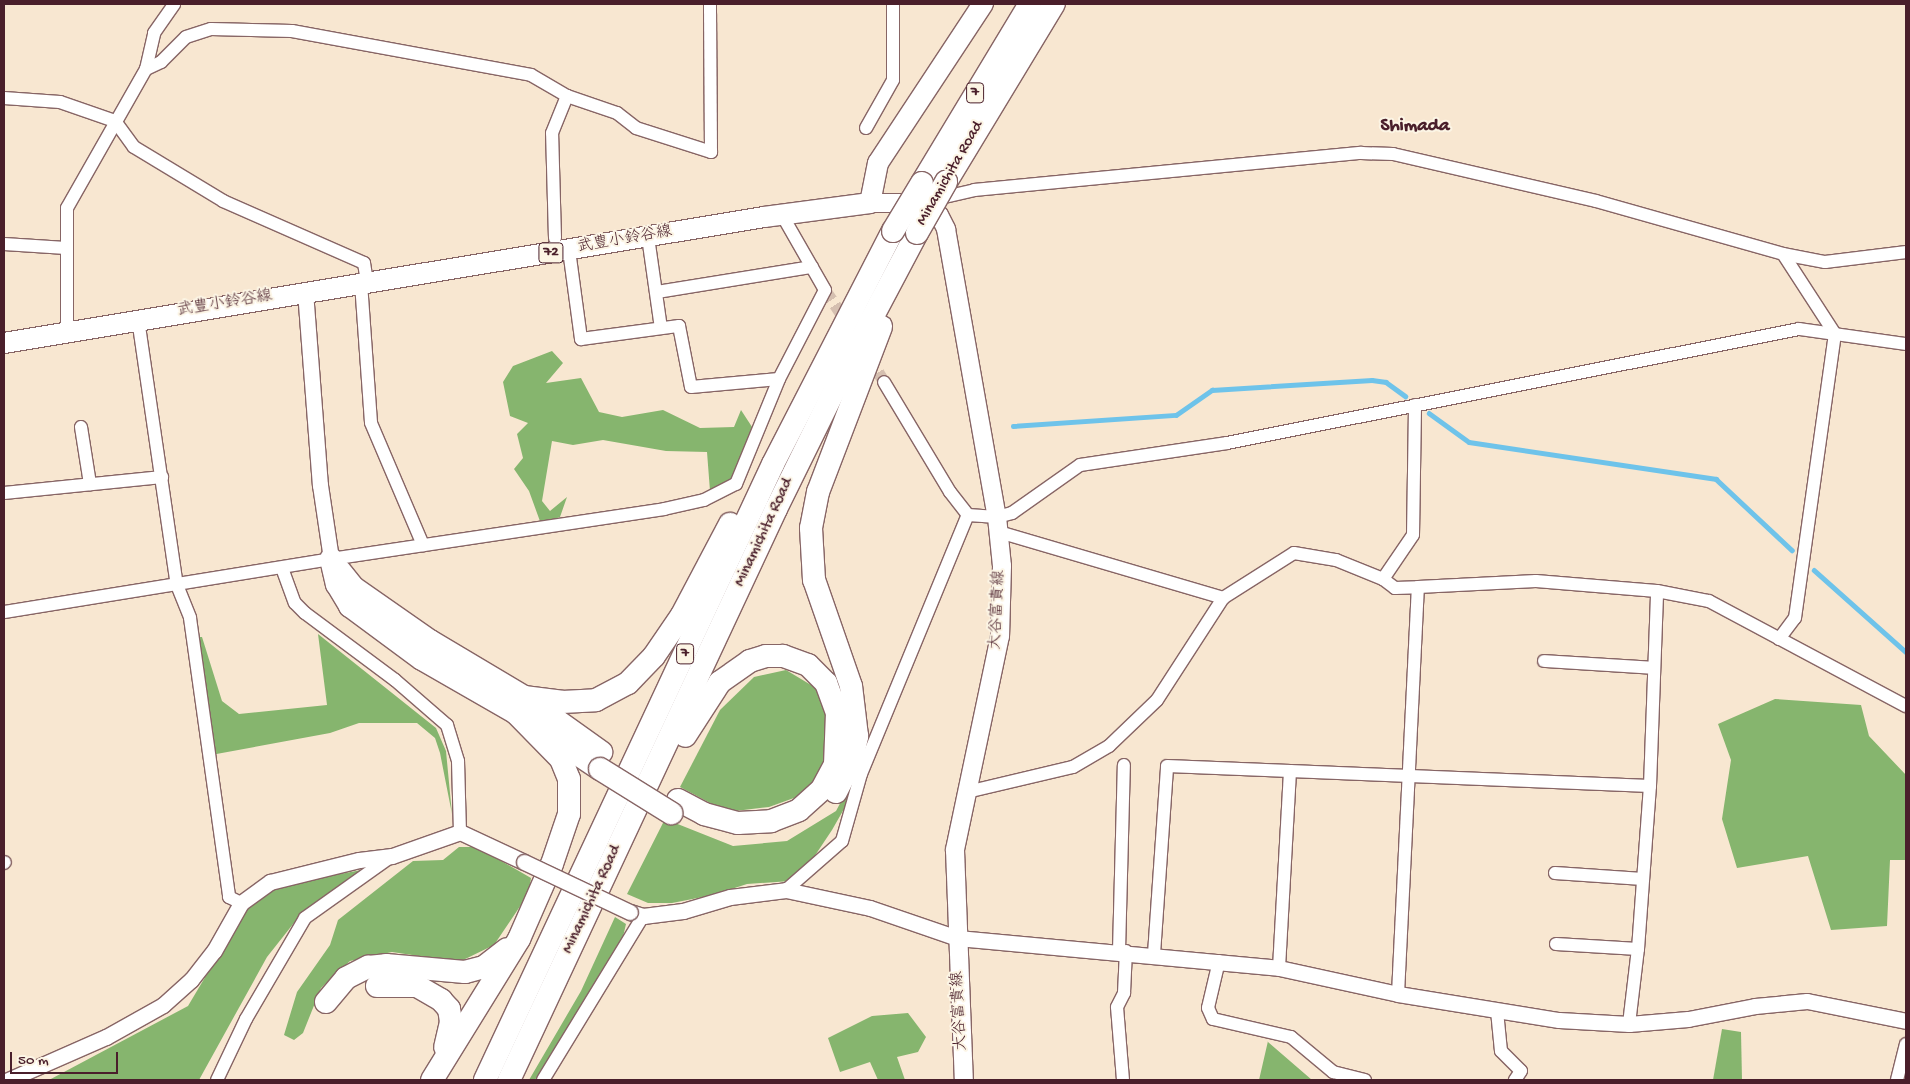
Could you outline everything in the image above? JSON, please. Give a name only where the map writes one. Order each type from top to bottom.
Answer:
[{"type":"highway","name":"Minamichita Road","points":[[509,1080],[776,509],[906,237],[920,193],[1030,4]]},
{"type":"highway","name":"Minamichita Road","points":[[486,1080],[773,464],[859,295],[906,237],[946,182],[1054,4]]},
{"type":"highway","points":[[331,558],[354,588],[604,763],[674,807],[702,829],[750,837],[777,834],[804,823],[823,808],[841,786],[851,763],[857,736],[851,686],[814,580],[811,528],[818,492],[873,345],[913,259],[906,237]]},
{"type":"highway","points":[[520,705],[596,700],[628,683],[654,656],[682,615],[833,324],[859,295]]},
{"type":"highway","points":[[539,1016],[558,1002],[688,730],[720,682],[750,661],[782,656],[808,665],[826,683],[836,713],[835,765],[822,789],[799,810],[771,821],[738,823],[674,807]]},
{"type":"highway","points":[[432,1080],[519,938],[552,864],[569,814],[569,787],[561,759],[520,705]]},
{"type":"highway","points":[[326,1002],[346,978],[368,967],[386,965],[465,972],[484,967],[501,956],[519,938]]},
{"type":"highway","points":[[377,986],[417,986],[442,1000],[449,1009],[451,1022],[444,1058]]},
{"type":"highway","points":[[474,1080],[496,1035],[512,1025]]},
{"type":"main road","points":[[920,193],[870,203],[878,163],[983,4]]},
{"type":"main road","name":"大谷富貴線","points":[[920,193],[939,215],[946,229],[998,524],[1002,566],[1000,636],[955,850],[964,1080]]},
{"type":"main road","name":"武豊小鈴谷線","points":[[4,343],[305,291],[364,283],[562,244],[648,237],[870,203]]},
{"type":"street","points":[[67,332],[67,208],[146,69],[154,34],[174,4]]},
{"type":"street","points":[[146,69],[161,62],[186,37],[211,29],[282,30],[369,43],[531,75],[567,96],[618,113],[636,128],[711,152],[710,4]]},
{"type":"street","points":[[866,128],[893,80],[893,4]]},
{"type":"street","points":[[567,96],[552,134],[562,244],[581,339],[679,326],[691,387],[779,379]]},
{"type":"street","points":[[4,98],[60,102],[115,121],[134,146],[223,201],[364,263],[371,424],[423,545]]},
{"type":"street","points":[[920,193],[974,190],[1361,154],[1393,154],[1596,201],[1783,254],[1824,262],[1906,252]]},
{"type":"street","points":[[4,612],[282,568],[331,558],[664,509],[704,500],[736,484],[779,379],[825,290],[782,215]]},
{"type":"street","points":[[648,237],[661,328]]},
{"type":"street","points":[[4,244],[66,248]]},
{"type":"street","points":[[1779,638],[1795,618],[1835,334],[1783,254]]},
{"type":"street","points":[[656,292],[812,267]]},
{"type":"street","points":[[305,291],[320,485],[331,558]]},
{"type":"street","points":[[138,319],[176,585],[190,618],[229,897],[241,903]]},
{"type":"street","points":[[998,524],[1080,465],[1227,443],[1799,329],[1906,344]]},
{"type":"street","points":[[884,382],[950,492],[968,514],[1224,598]]},
{"type":"street","points":[[1383,579],[1414,535],[1416,404]]},
{"type":"street","points":[[82,427],[90,484]]},
{"type":"street","points":[[4,493],[162,477]]},
{"type":"street","points":[[786,890],[842,841],[861,774],[968,514]]},
{"type":"street","points":[[967,792],[1073,767],[1109,746],[1157,700],[1224,598],[1294,553],[1336,560],[1383,579],[1395,588],[1536,581],[1657,591],[1709,601],[1906,706]]},
{"type":"street","points":[[282,568],[296,603],[306,613],[395,680],[447,725],[458,761],[460,832]]},
{"type":"street","points":[[1398,994],[1418,587]]},
{"type":"street","points":[[1629,1024],[1638,948],[1650,786],[1657,591]]},
{"type":"street","points":[[1544,661],[1654,668]]},
{"type":"street","points":[[1123,1080],[1117,1007],[1124,993],[1124,765]]},
{"type":"street","points":[[1154,954],[1167,766],[1650,786]]},
{"type":"street","points":[[1279,968],[1290,772]]},
{"type":"street","points":[[8,1080],[106,1037],[163,1005],[191,980],[214,951],[241,903],[270,882],[359,860],[392,856],[460,832],[636,914],[683,911],[730,896],[786,890],[870,908],[957,938],[1123,951],[1279,968],[1398,994],[1559,1020],[1629,1024],[1688,1019],[1755,1006],[1807,1001],[1906,1020]]},
{"type":"street","points":[[217,1080],[246,1019],[306,918],[392,856]]},
{"type":"street","points":[[1555,873],[1643,879]]},
{"type":"street","points":[[543,1080],[636,914]]},
{"type":"street","points":[[1556,944],[1638,948]]},
{"type":"street","points":[[1219,961],[1208,1008],[1213,1019],[1291,1037],[1333,1072],[1365,1080]]},
{"type":"street","points":[[1497,1011],[1501,1052],[1521,1071],[1515,1080]]},
{"type":"street","points":[[1897,1080],[1906,1044]]},
{"type":"green space","points":[[552,351],[563,363],[546,383],[581,378],[599,412],[622,417],[663,410],[700,428],[734,427],[741,410],[754,430],[733,480],[710,491],[707,452],[666,451],[603,440],[573,445],[552,441],[542,501],[550,511],[567,497],[560,517],[541,524],[529,491],[514,469],[523,458],[517,434],[528,423],[510,416],[503,382],[513,366]]},
{"type":"green space","points":[[318,634],[436,728],[446,751],[452,814],[440,753],[435,738],[417,723],[359,723],[330,733],[211,755],[195,637],[202,637],[222,701],[239,714],[327,705]]},
{"type":"green space","points":[[786,670],[816,688],[831,725],[825,761],[805,794],[769,807],[727,812],[680,787],[720,710],[754,677]]},
{"type":"green space","points":[[1775,699],[1861,705],[1869,736],[1906,775],[1906,860],[1890,860],[1887,926],[1831,930],[1808,856],[1737,868],[1722,819],[1731,760],[1718,724]]},
{"type":"green space","points":[[860,766],[848,802],[832,830],[814,857],[791,881],[747,884],[713,895],[672,903],[648,903],[627,894],[665,819],[733,846],[787,841],[836,811]]},
{"type":"green space","points":[[459,847],[477,847],[531,878],[529,893],[494,945],[459,962],[392,952],[350,961],[321,988],[303,1033],[294,1040],[284,1035],[297,992],[330,945],[338,920],[413,861],[443,860]]},
{"type":"green space","points":[[367,869],[301,914],[267,957],[199,1080],[49,1080],[188,1006],[245,910],[275,886]]},
{"type":"green space","points":[[615,917],[626,924],[623,937],[535,1080],[529,1080],[581,991]]},
{"type":"green space","points":[[908,1013],[926,1037],[918,1052],[897,1057],[905,1080],[878,1080],[870,1062],[840,1072],[828,1038],[872,1016]]},
{"type":"green space","points":[[1722,1029],[1741,1032],[1742,1080],[1713,1080]]},
{"type":"green space","points":[[1268,1042],[1312,1080],[1259,1080]]},
{"type":"waterway","points":[[1013,426],[1176,415],[1212,390],[1372,380],[1386,382],[1405,396]]},
{"type":"waterway","points":[[1429,413],[1469,442],[1716,479],[1792,550]]},
{"type":"waterway","points":[[1814,570],[1906,652]]},
{"type":"tunnel","points":[[825,290],[849,326]]},
{"type":"tunnel","points":[[869,357],[884,382]]},
{"type":"district","name":"Shimada","points":[[1415,127]]}]
